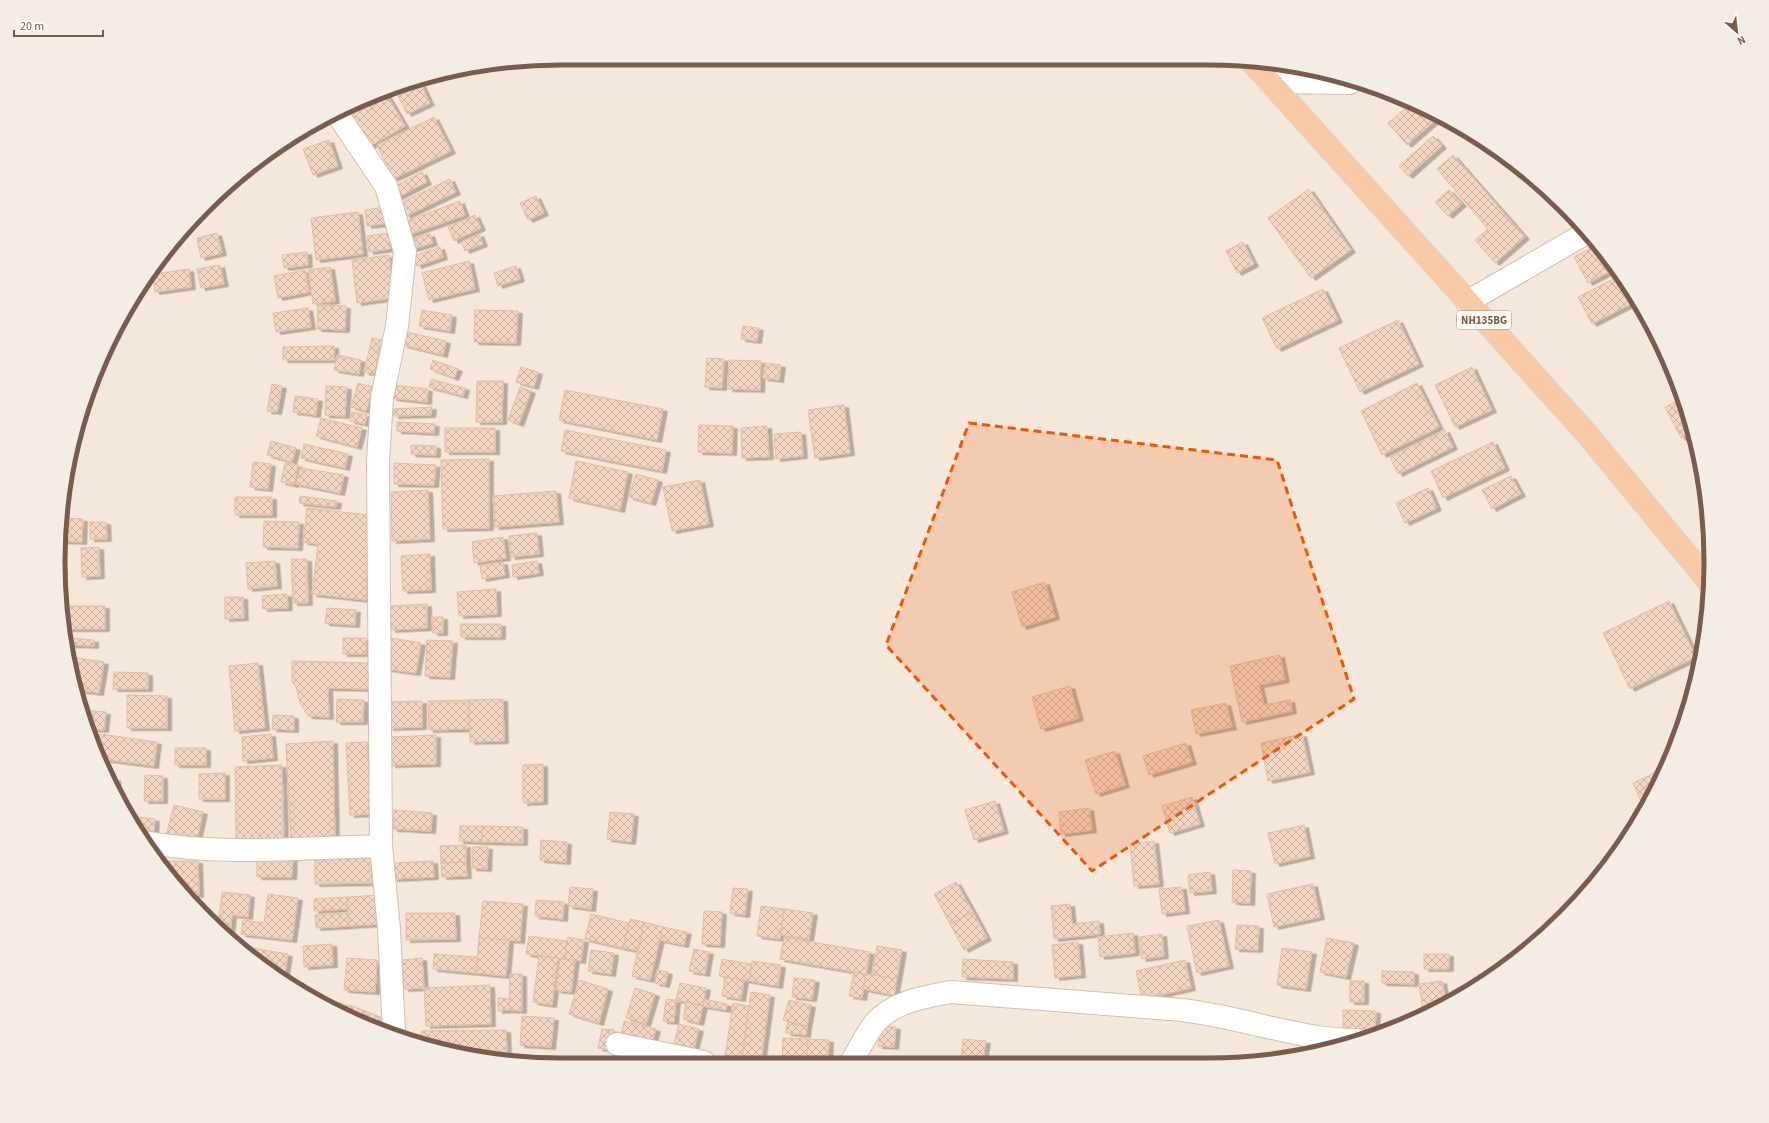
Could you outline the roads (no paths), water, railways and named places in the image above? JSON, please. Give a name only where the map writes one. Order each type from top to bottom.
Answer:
[{"type":"highway","name":"NH135BG","points":[[1256,68],[1587,434],[1704,575]]},
{"type":"street","points":[[1268,82],[1339,83]]},
{"type":"street","points":[[340,117],[386,186],[405,252],[397,326],[382,398],[378,461],[381,846],[389,929],[394,1029]]},
{"type":"street","points":[[1467,302],[1582,235]]},
{"type":"street","points":[[154,844],[215,850],[381,846]]},
{"type":"street","points":[[853,1058],[875,1023],[885,1014],[897,1006],[923,997],[951,992],[1012,998],[1183,1010],[1214,1014],[1312,1037],[1337,1041]]},
{"type":"street","points":[[617,1044],[685,1058]]}]
